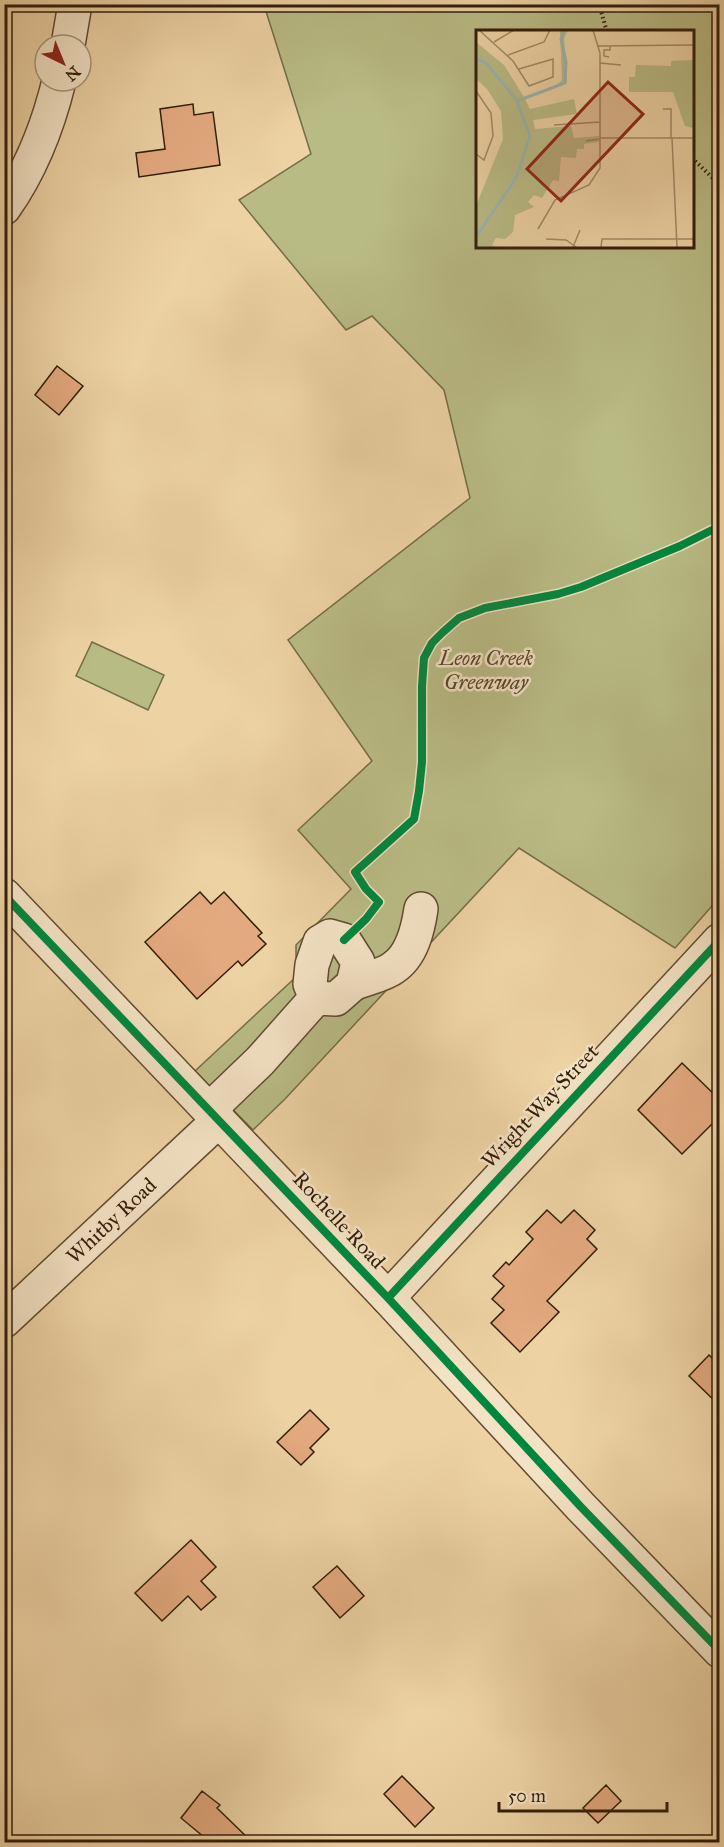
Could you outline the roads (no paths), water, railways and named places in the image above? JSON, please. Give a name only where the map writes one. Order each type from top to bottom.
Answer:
[{"type":"street","points":[[70,33],[75,4]]},
{"type":"street","points":[[4,208],[16,193],[40,143],[55,93]]},
{"type":"street","name":"Rochelle Road","points":[[4,896],[388,1298],[581,1507],[720,1652]]},
{"type":"street","points":[[353,984],[358,962],[344,940],[330,936],[320,942],[312,965],[310,984],[316,998],[336,999],[353,984],[393,968],[406,954],[418,928],[421,909]]},
{"type":"street","name":"Wright Way Street","points":[[388,1298],[720,940]]},
{"type":"street","name":"Whitby Road","points":[[4,1321],[214,1115],[316,998]]},
{"type":"park label","name":"Leon Creek Greenway","points":[[486,670]]}]
